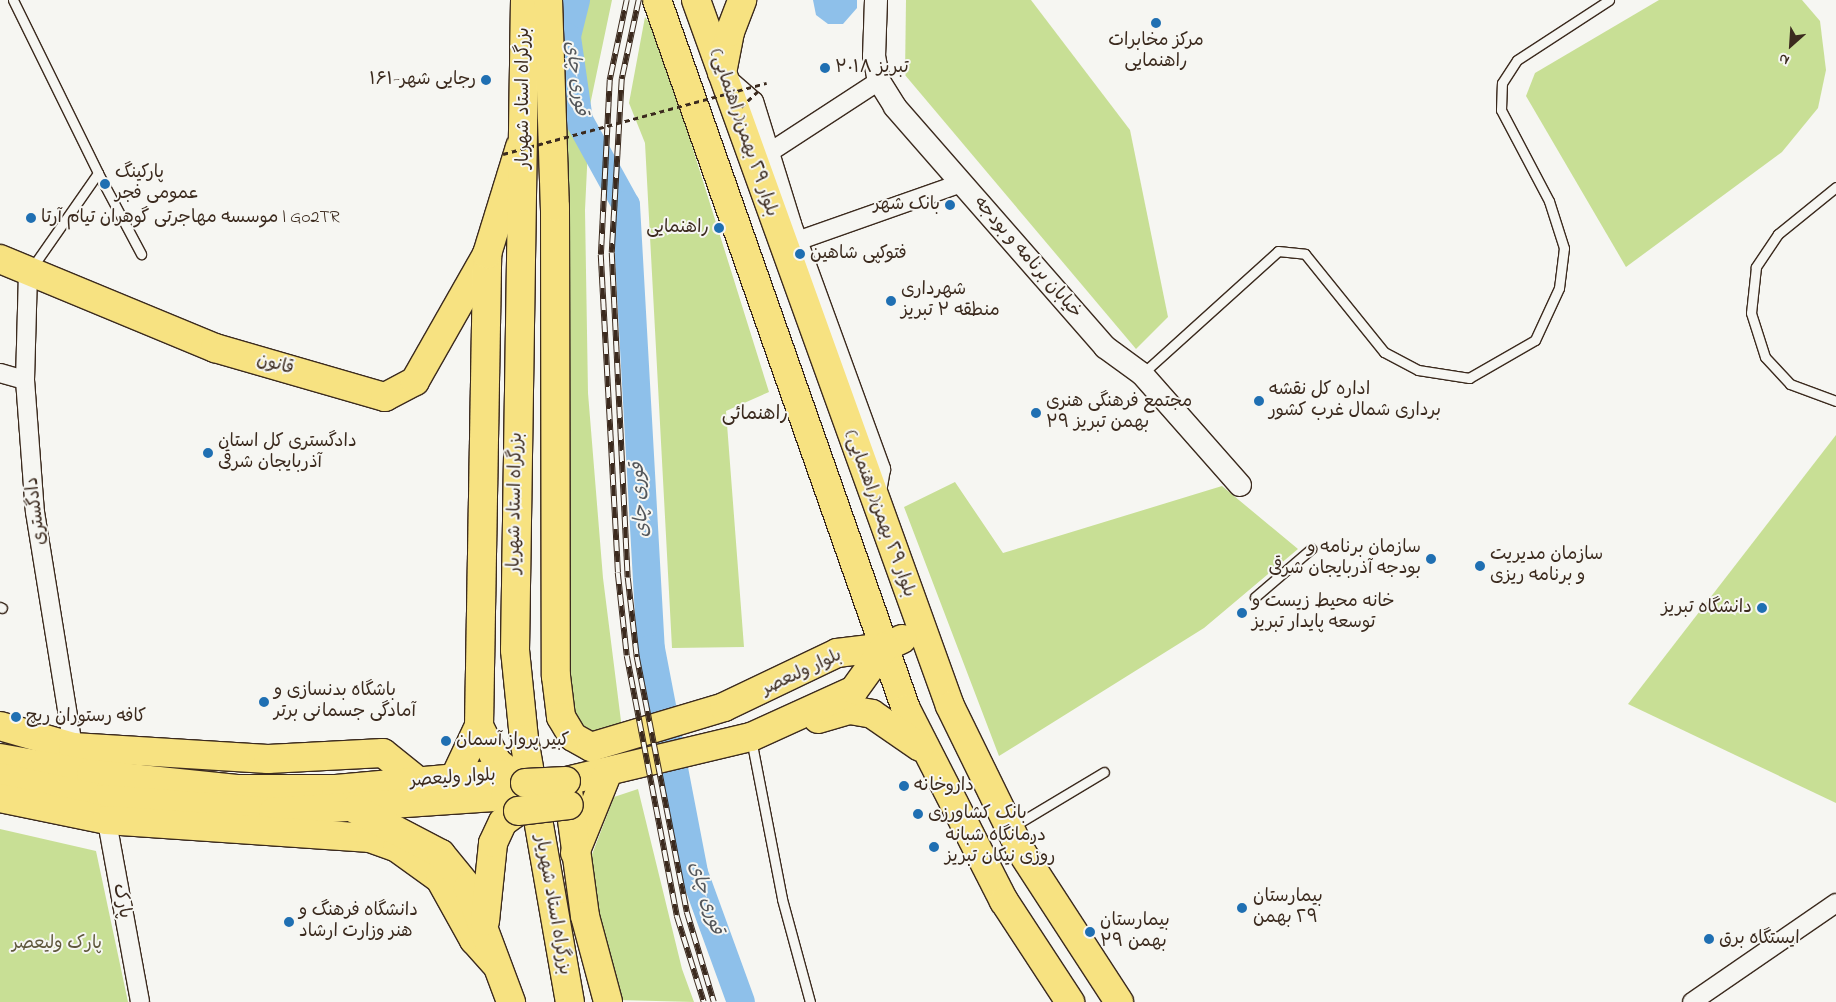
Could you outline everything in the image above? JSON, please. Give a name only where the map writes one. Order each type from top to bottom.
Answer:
[{"type":"main road","points":[[516,0],[522,42]]},
{"type":"main road","name":"بزرگراه استاد شهریار","points":[[525,0],[522,42],[525,129],[515,650],[524,739],[570,1002]]},
{"type":"main road","name":"بزرگراه استاد شهریار","points":[[548,0],[555,206],[556,676],[561,717],[574,737],[592,747]]},
{"type":"main road","name":"بلوار ٢٩ بهمن(راهنمایی)","points":[[657,0],[885,647],[927,752],[1004,901],[1070,1002]]},
{"type":"main road","name":"بلوار ٢٩ بهمن(راهنمایی)","points":[[696,0],[919,630],[950,706],[1010,828],[1094,969],[1118,1002]]},
{"type":"main road","points":[[722,74],[730,32],[742,0]]},
{"type":"main road","points":[[455,777],[478,726],[487,254],[525,129]]},
{"type":"main road","name":"قانون","points":[[0,259],[28,273],[215,348],[385,397],[416,381],[487,254]]},
{"type":"main road","points":[[885,647],[919,630]]},
{"type":"main road","name":"بلوار ولىعصر","points":[[592,747],[724,707],[837,653],[885,647]]},
{"type":"main road","name":"بلوار ولىعصر","points":[[568,793],[607,774],[740,740],[854,690],[885,647]]},
{"type":"main road","points":[[740,740],[850,710],[884,719],[927,752]]},
{"type":"main road","points":[[0,726],[73,747],[268,759],[383,753],[418,781]]},
{"type":"main road","points":[[478,726],[498,762],[525,783],[568,793]]},
{"type":"main road","name":"بلوار ولیعصر","points":[[0,758],[90,774],[239,789],[336,788],[500,774],[525,783]]},
{"type":"main road","points":[[575,853],[607,774]]},
{"type":"main road","name":"بلوار ولیعصر","points":[[0,778],[105,809],[355,809],[505,796],[525,783]]},
{"type":"main road","points":[[485,927],[493,843],[503,822],[518,811],[568,793]]},
{"type":"main road","name":"بزرگراه استاد شهریار","points":[[568,793],[585,916],[608,1002]]},
{"type":"main road","points":[[0,798],[379,841],[421,862],[440,879],[474,940],[498,966]]},
{"type":"main road","points":[[355,809],[441,854],[468,887],[485,927],[511,1002]]},
{"type":"street","name":"خیابان برنامه و بودجه","points":[[876,0],[874,56],[879,81],[962,183],[1105,347],[1142,374],[1240,485]]},
{"type":"street","points":[[722,74],[754,101],[798,241],[881,469],[874,501]]},
{"type":"street","points":[[770,152],[879,81]]},
{"type":"street","points":[[798,241],[962,183]]},
{"type":"street","name":"دادگستری","points":[[28,273],[25,380],[35,512],[73,747]]},
{"type":"street","points":[[0,373],[25,380]]},
{"type":"street","name":"پارک","points":[[105,809],[140,1002]]},
{"type":"street","points":[[1692,1002],[1836,902]]},
{"type":"lane","points":[[12,0],[98,173],[141,254]]},
{"type":"lane","points":[[1142,374],[1278,251],[1305,254],[1384,352],[1418,370],[1469,378],[1535,340],[1559,288],[1564,248],[1549,201],[1501,110],[1502,83],[1516,60],[1609,0]]},
{"type":"lane","points":[[28,273],[98,173]]},
{"type":"lane","points":[[1836,187],[1778,234],[1756,267],[1751,313],[1764,357],[1790,384],[1836,401]]},
{"type":"lane","points":[[1255,597],[1311,550]]},
{"type":"lane","points":[[740,740],[810,1002]]},
{"type":"lane","points":[[1010,828],[1104,772]]},
{"type":"path","points":[[503,154],[767,83]]},
{"type":"path","points":[[742,107],[760,89]]},
{"type":"green space","points":[[553,0],[612,0],[590,105],[585,210],[588,393],[603,578],[623,737],[596,740],[570,718]]},
{"type":"green space","points":[[906,0],[1031,0],[1130,130],[1168,317],[1136,349],[905,75]]},
{"type":"green space","points":[[1659,0],[1802,0],[1820,21],[1826,70],[1818,108],[1782,152],[1626,267],[1526,96],[1535,73]]},
{"type":"green space","points":[[645,17],[656,31],[769,392],[726,411],[744,647],[672,648],[645,143],[629,103]]},
{"type":"green space","points":[[1836,435],[1836,803],[1628,704]]},
{"type":"green space","points":[[955,482],[1003,553],[1222,486],[1298,549],[1204,628],[999,756],[904,507]]},
{"type":"green space","points":[[638,789],[682,969],[694,1002],[618,1000],[588,865],[614,797]]},
{"type":"green space","name":"پارک ولیعصر","points":[[0,829],[96,851],[128,1002],[0,1002]]},
{"type":"water","points":[[813,0],[857,0],[857,8],[843,24],[828,24],[816,15]]},
{"type":"waterway","name":"قوری چای","points":[[576,0],[567,37],[579,120],[626,205],[651,649],[694,873],[741,1002]]},
{"type":"railway","points":[[627,0],[610,80],[601,255],[618,573],[627,656],[677,916],[704,1002]]},
{"type":"railway","points":[[639,0],[622,79],[612,253],[628,578],[637,657],[687,912],[714,1002]]},
{"type":"place","name":"مرکز مخابرات راهنمایی","points":[[1156,23]]},
{"type":"place","name":"تبریز ۲۰۱۸","points":[[825,68]]},
{"type":"place","name":"۱۶۱-رجایی شهر","points":[[486,80]]},
{"type":"place","name":"پارکینگ عمومی فجر","points":[[105,184]]},
{"type":"place","name":"بانک شهر","points":[[950,205]]},
{"type":"place","name":"موسسه مهاجرتی گوهران تیام آرتا | Go2TR","points":[[31,218]]},
{"type":"place","name":"راهنمایی","points":[[719,228]]},
{"type":"place","name":"فتوکپی شاهین","points":[[800,254]]},
{"type":"place","name":"شهرداری منطقه ۲ تبریز","points":[[891,301]]},
{"type":"place","name":"اداره کل نقشه برداری شمال غرب کشور","points":[[1259,401]]},
{"type":"place","name":"مجتمع فرهنگی هنری ۲۹ بهمن تبریز","points":[[1036,413]]},
{"type":"place","name":"دادگستری کل استان آذربایجان شرقی","points":[[208,453]]},
{"type":"place","name":"سازمان برنامه و بودجه آذربایجان شرقی","points":[[1431,559]]},
{"type":"place","name":"سازمان مدیریت و برنامه ریزی","points":[[1480,566]]},
{"type":"place","name":"دانشگاه تبریز","points":[[1762,608]]},
{"type":"place","name":"خانه محیط زیست و توسعه پایدار تبریز","points":[[1242,613]]},
{"type":"place","name":"باشگاه بدنسازی و آمادگی جسمانی برتر","points":[[264,702]]},
{"type":"place","name":"کافه رستوران ریچ","points":[[16,717]]},
{"type":"place","name":"کبیر پرواز آسمان","points":[[446,741]]},
{"type":"place","name":"داروخانه","points":[[904,786]]},
{"type":"place","name":"بانک کشاورزی","points":[[918,814]]},
{"type":"place","name":"درمانگاه شبانه روزی نیکان تبریز","points":[[934,847]]},
{"type":"place","name":"بیمارستان ٢٩ بهمن","points":[[1242,908]]},
{"type":"place","name":"دانشگاه فرهنگ و هنر وزارت ارشاد","points":[[289,922]]},
{"type":"place","name":"بیمارستان ۲۹ بهمن","points":[[1090,932]]},
{"type":"place","name":"ایستگاه برق","points":[[1709,939]]},
{"type":"district","name":"راهنمائی","points":[[755,415]]}]
